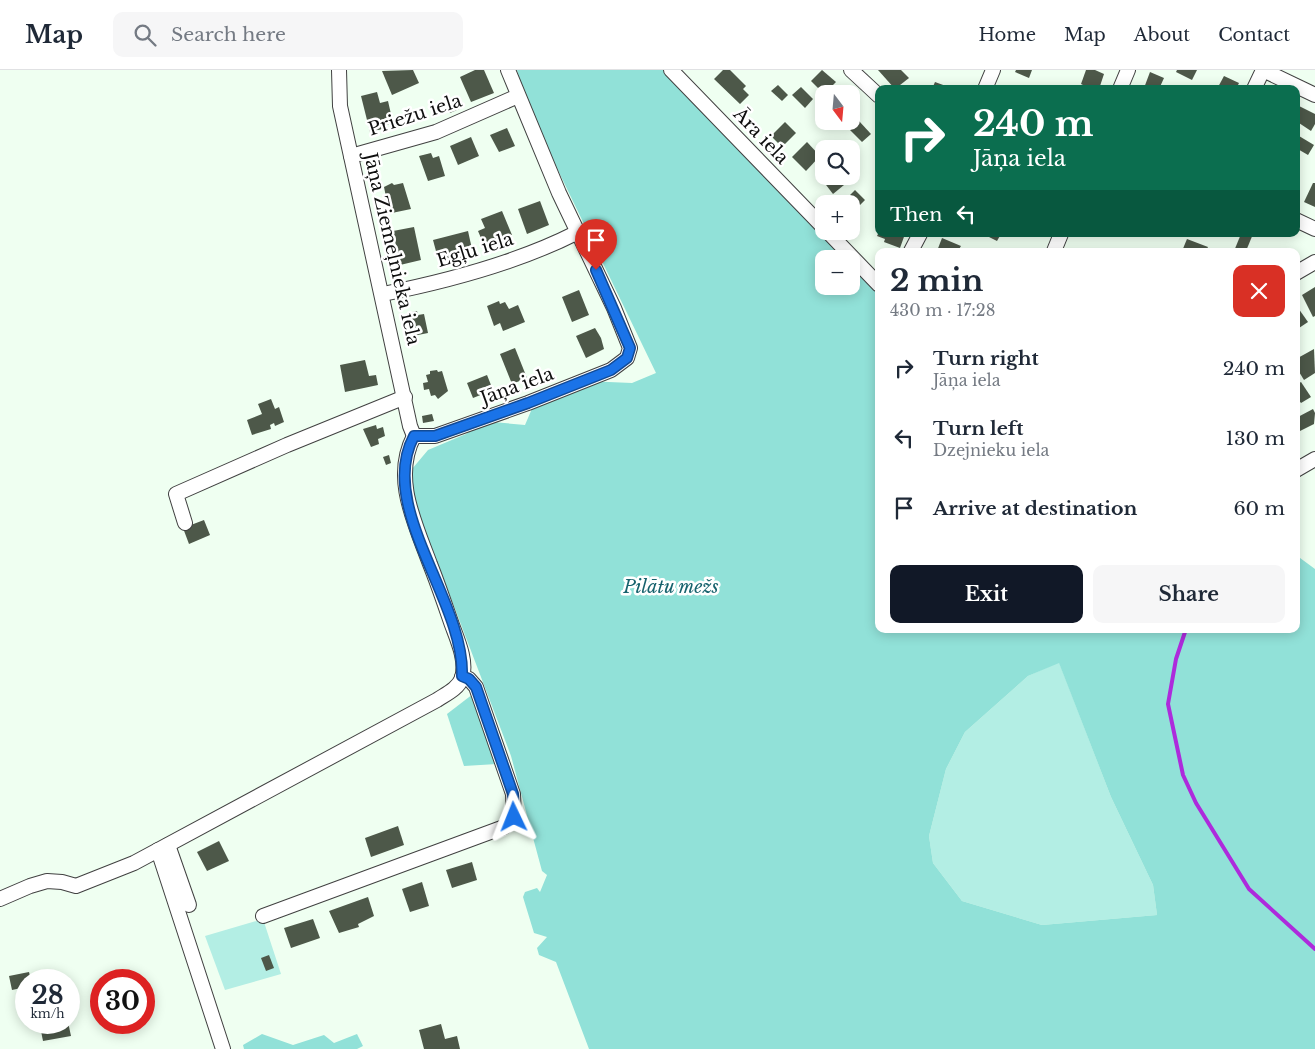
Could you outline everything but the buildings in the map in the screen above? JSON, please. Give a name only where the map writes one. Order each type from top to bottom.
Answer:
[{"type":"street","name":"Jāņa Ziemeļnieka iela","points":[[341,70],[340,106],[383,294],[410,426],[414,436]]},
{"type":"street","points":[[508,70],[576,232]]},
{"type":"street","name":"Āra iela","points":[[671,70],[815,219]]},
{"type":"street","points":[[851,70],[875,92]]},
{"type":"street","points":[[987,85],[993,70]]},
{"type":"street","points":[[1122,85],[1128,70]]},
{"type":"street","points":[[1256,85],[1263,70],[1294,85]]},
{"type":"street","points":[[1300,88],[1315,95]]},
{"type":"street","name":"Priežu iela","points":[[351,156],[436,132],[518,96]]},
{"type":"street","points":[[1300,222],[1315,229]]},
{"type":"street","name":"Egļu iela","points":[[383,294],[422,286],[479,270],[552,245],[576,232]]},
{"type":"street","name":"Jāņa iela","points":[[414,436],[435,436],[528,403],[611,370],[627,358],[630,348],[614,308],[576,232]]},
{"type":"street","points":[[836,240],[875,281]]},
{"type":"street","points":[[1300,271],[1315,262]]},
{"type":"street","points":[[185,523],[176,494],[287,445],[405,397]]},
{"type":"street","points":[[0,899],[47,881],[62,882],[76,886],[100,878],[163,848],[437,700],[458,686],[462,676],[463,660],[405,491],[404,466],[407,450],[414,436]]},
{"type":"street","points":[[1300,468],[1315,459]]},
{"type":"street","points":[[263,916],[504,827],[514,817],[513,794],[476,687],[469,679],[462,676]]},
{"type":"street","points":[[163,848],[189,905]]},
{"type":"street","points":[[163,848],[223,1049]]},
{"type":"shaded area","points":[[1059,662],[1111,797],[1153,885],[1157,915],[1042,925],[962,901],[933,863],[929,836],[946,769],[965,732],[1028,676]]},
{"type":"shaded area","points":[[263,919],[281,974],[225,990],[205,936]]},
{"type":"green space","name":"Pilātu mežs","points":[[517,70],[664,70],[815,225],[815,240],[830,240],[839,250],[815,250],[815,295],[860,295],[860,271],[875,286],[875,633],[1300,633],[1300,558],[1315,569],[1315,1049],[589,1049],[556,962],[539,955],[537,948],[547,937],[534,933],[523,897],[525,892],[537,888],[540,892],[547,875],[542,871],[511,756],[433,551],[417,515],[407,475],[428,450],[466,434],[482,421],[525,425],[534,404],[585,381],[632,383],[656,373],[526,104]],"holes":[[[1059,663],[1111,797],[1153,885],[1157,915],[1042,925],[962,901],[933,863],[929,836],[946,769],[965,732],[1028,676]]]},
{"type":"green space","points":[[473,694],[497,764],[464,766],[447,714]]},
{"type":"green space","points":[[262,1034],[293,1045],[324,1035],[334,1043],[357,1034],[363,1046],[357,1049],[244,1049],[243,1045]]},
{"type":"waterway","points":[[1185,633],[1176,659],[1168,704],[1183,775],[1196,803],[1249,889],[1315,949]]},
{"type":"route","points":[[514,817],[513,794],[476,687],[469,679],[462,676],[463,660],[457,638],[418,533],[405,491],[404,466],[407,450],[414,436],[435,436],[528,403],[611,370],[627,358],[630,348],[596,270]]}]
